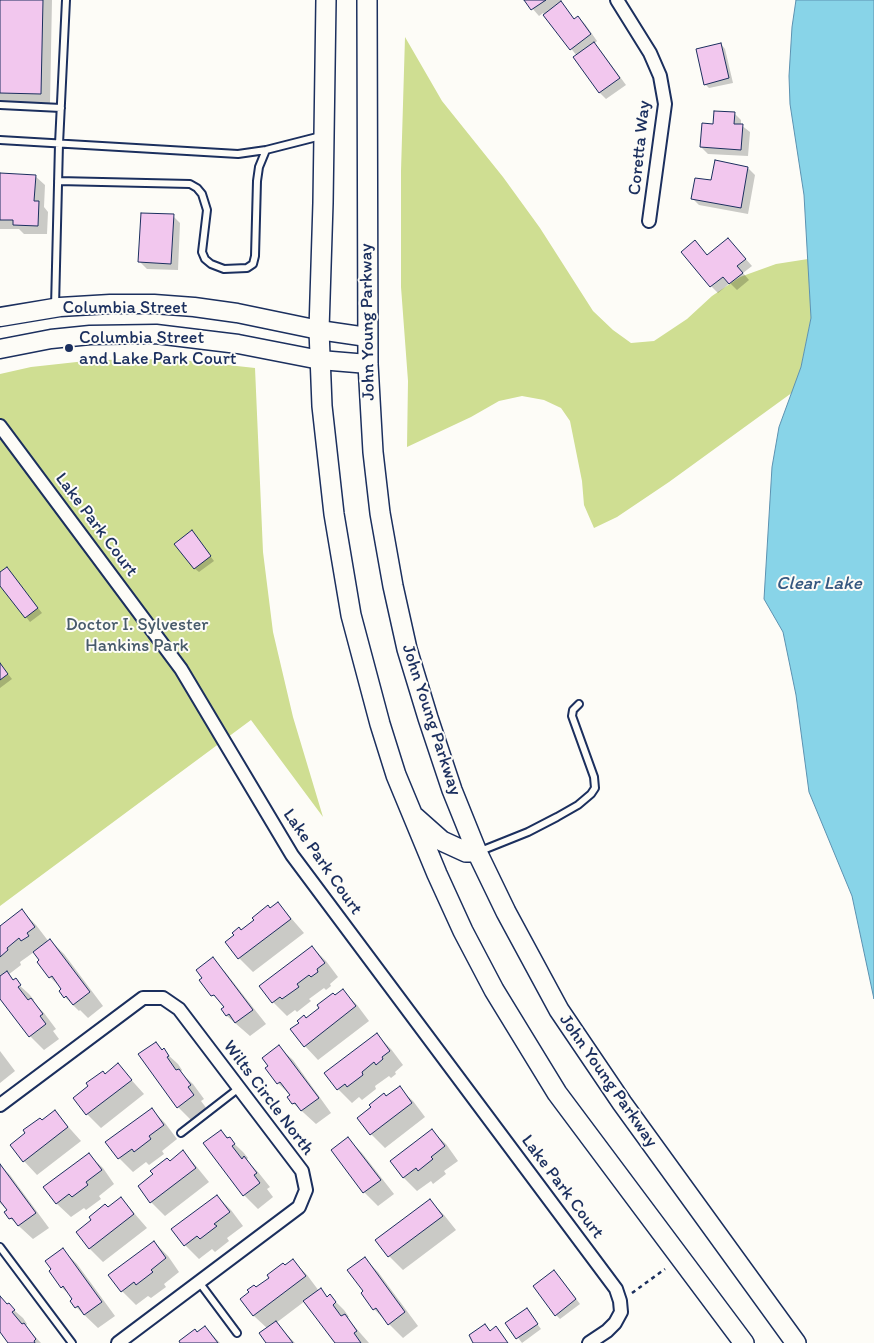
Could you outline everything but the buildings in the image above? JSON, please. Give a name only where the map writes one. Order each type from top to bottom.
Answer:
[{"type":"main road","points":[[326,0],[319,330],[322,406],[334,514],[352,615],[380,724],[396,775],[412,815],[463,931],[522,1038],[586,1132],[744,1343]]},
{"type":"main road","name":"John Young Parkway","points":[[367,0],[367,337],[372,452],[380,513],[393,586],[407,648],[428,718],[452,790],[477,852],[533,964],[559,1010],[796,1343]]},
{"type":"main road","points":[[412,815],[442,841],[466,852],[477,852]]},
{"type":"street","name":"Coretta Way","points":[[616,0],[650,53],[660,76],[665,104],[648,221]]},
{"type":"street","name":"Columbia Street","points":[[0,317],[55,308],[110,304],[154,304],[237,313],[319,330],[367,337]]},
{"type":"street","name":"Columbia Street","points":[[0,349],[51,339],[90,335],[156,334],[238,344],[320,360],[368,364]]},
{"type":"street","name":"Lake Park Court","points":[[0,426],[181,669],[292,854],[616,1289],[620,1306]]},
{"type":"street","name":"Wilts Circle North","points":[[0,1106],[143,998],[162,998],[179,1009],[302,1171],[306,1190],[299,1207],[118,1343]]},
{"type":"street","points":[[589,1343],[611,1327],[615,1322],[620,1306]]},
{"type":"lane","points":[[55,308],[59,144],[66,0]]},
{"type":"lane","points":[[0,105],[61,108]]},
{"type":"lane","points":[[0,140],[238,154],[266,150],[324,135]]},
{"type":"lane","points":[[58,181],[190,184],[202,194],[207,210],[202,252],[205,259],[211,264],[224,269],[247,268],[253,264],[257,181],[259,167],[266,150]]},
{"type":"lane","points":[[477,852],[528,832],[578,805],[591,794],[595,788],[594,777],[572,716],[573,710],[579,704]]},
{"type":"lane","points":[[181,1133],[240,1088]]},
{"type":"lane","points":[[0,1246],[72,1343]]},
{"type":"lane","points":[[199,1282],[237,1333]]},
{"type":"path","points":[[620,1306],[665,1269]]},
{"type":"green space","points":[[405,37],[442,101],[503,177],[540,228],[593,311],[613,330],[631,343],[654,341],[687,319],[712,296],[740,277],[776,264],[808,259],[811,318],[801,367],[793,392],[669,482],[617,517],[594,528],[584,505],[582,481],[570,421],[561,408],[544,400],[522,396],[499,401],[471,417],[407,447],[408,381],[401,287],[401,171]]},
{"type":"green space","name":"Doctor I. Sylvester Hankins Park","points":[[173,359],[255,368],[263,552],[273,632],[293,717],[323,817],[251,720],[0,906],[0,374],[31,367],[95,360]]},
{"type":"water","name":"Clear Lake","points":[[796,0],[874,0],[874,999],[852,896],[809,792],[796,695],[783,632],[764,599],[772,467],[779,427],[801,367],[811,318],[804,195],[790,104],[789,76],[792,27]]},
{"type":"place","name":"Columbia Street and Lake Park Court","points":[[69,348]]}]
